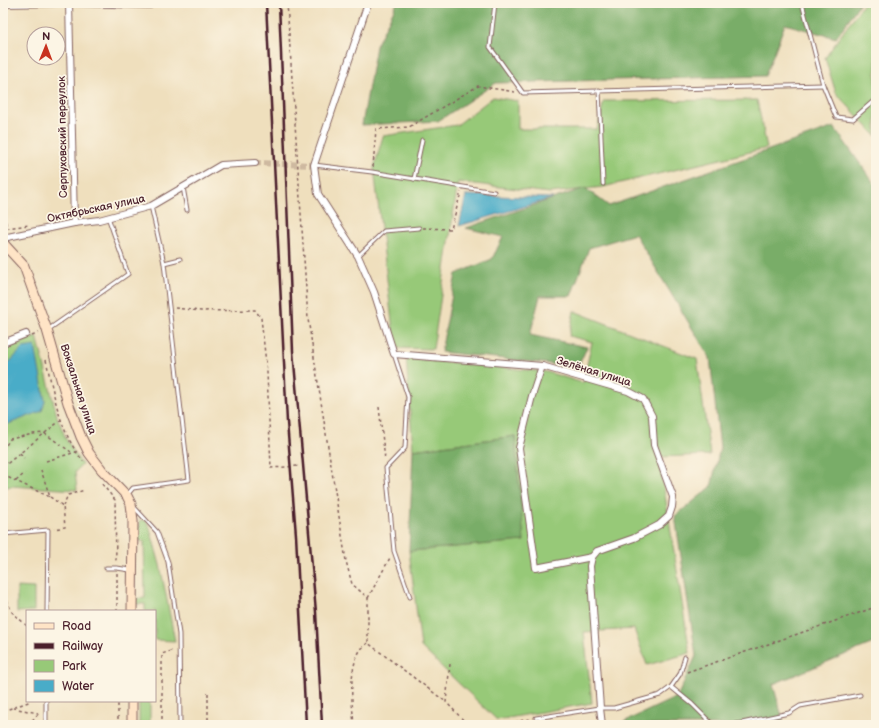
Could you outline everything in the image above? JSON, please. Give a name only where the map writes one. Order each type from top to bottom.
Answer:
[{"type":"street","points":[[3,4],[61,3]]},
{"type":"street","name":"Серпуховский переулок","points":[[69,3],[74,223]]},
{"type":"street","points":[[74,3],[150,5],[152,3]]},
{"type":"street","points":[[368,3],[314,165],[318,194],[358,256],[374,292],[394,354]]},
{"type":"street","name":"Октябрьская улица","points":[[3,238],[108,217],[151,206],[221,164],[255,163]]},
{"type":"street","name":"Вокзальная улица","points":[[3,243],[24,266],[43,332],[80,437],[89,453],[102,470],[129,500]]},
{"type":"street","points":[[3,343],[28,335]]},
{"type":"street","name":"Зелёная улица","points":[[394,354],[542,366],[628,391],[643,399],[652,416],[654,445],[673,497],[669,516],[659,526],[634,538],[597,552],[592,557],[536,568],[519,448],[532,396],[542,366]]},
{"type":"street","points":[[129,500],[133,521],[132,610]]},
{"type":"street","points":[[592,557],[590,566],[602,725]]},
{"type":"street","points":[[132,702],[132,725]]},
{"type":"lane","points":[[495,3],[490,47],[523,93],[599,90],[823,86]]},
{"type":"lane","points":[[802,3],[823,86],[836,117],[853,119],[876,99]]},
{"type":"lane","points":[[599,90],[603,184]]},
{"type":"lane","points":[[414,179],[422,140]]},
{"type":"lane","points":[[314,165],[372,172],[494,192]]},
{"type":"lane","points":[[183,187],[187,210]]},
{"type":"lane","points":[[151,206],[164,263],[189,480],[133,488],[129,500],[157,532],[168,562],[179,634],[180,725]]},
{"type":"lane","points":[[43,332],[128,274],[108,217]]},
{"type":"lane","points":[[358,256],[384,231],[419,228]]},
{"type":"lane","points":[[164,263],[180,259]]},
{"type":"lane","points":[[394,354],[408,397],[405,448],[386,468],[394,551],[410,597]]},
{"type":"lane","points":[[3,534],[48,530],[47,610]]},
{"type":"lane","points":[[106,568],[132,570]]},
{"type":"lane","points":[[536,718],[600,708],[614,708],[660,695],[671,687],[680,674],[685,657]]},
{"type":"lane","points":[[671,687],[692,704],[712,725]]},
{"type":"lane","points":[[732,725],[789,713],[800,706],[860,695]]},
{"type":"lane","points":[[46,702],[46,725]]},
{"type":"lane","points":[[180,720],[183,725]]},
{"type":"path","points":[[287,3],[308,319],[346,561],[352,584],[368,598]]},
{"type":"path","points":[[372,172],[376,129],[409,127],[478,86],[523,93]]},
{"type":"path","points":[[419,228],[451,230],[463,187]]},
{"type":"path","points":[[3,210],[7,228],[30,224]]},
{"type":"path","points":[[169,307],[201,312],[255,310],[261,318],[267,372],[271,468],[298,466]]},
{"type":"path","points":[[28,335],[43,332]]},
{"type":"path","points":[[45,355],[61,420],[76,452],[86,464]]},
{"type":"path","points":[[379,407],[386,468]]},
{"type":"path","points":[[3,467],[61,420]]},
{"type":"path","points":[[3,450],[10,439],[44,433],[71,452]]},
{"type":"path","points":[[46,461],[71,452],[76,452]]},
{"type":"path","points":[[20,453],[24,458]]},
{"type":"path","points":[[41,470],[50,497]]},
{"type":"path","points":[[3,473],[16,481],[50,497],[63,506]]},
{"type":"path","points":[[16,481],[25,473]]},
{"type":"path","points":[[101,482],[116,500],[117,610]]},
{"type":"path","points":[[48,530],[65,527],[63,506],[68,495],[85,490]]},
{"type":"path","points":[[368,643],[368,598],[394,551]]},
{"type":"path","points":[[3,576],[6,598],[12,612],[26,625]]},
{"type":"path","points":[[680,674],[876,607]]},
{"type":"path","points":[[368,643],[446,702],[468,725]]},
{"type":"path","points":[[354,725],[352,697],[353,673],[357,656],[368,643]]},
{"type":"path","points":[[162,725],[162,654],[179,649]]},
{"type":"path","points":[[446,702],[450,664]]},
{"type":"path","points":[[208,693],[208,725]]},
{"type":"path","points":[[3,710],[28,702]]},
{"type":"path","points":[[118,702],[118,725]]},
{"type":"path","points":[[12,708],[46,713]]},
{"type":"path","points":[[28,725],[38,713]]},
{"type":"path","points":[[497,725],[536,718]]},
{"type":"green space","points":[[397,3],[860,3],[836,38],[785,24],[765,76],[496,83],[438,121],[362,125],[376,46]]},
{"type":"green space","points":[[864,3],[876,3],[876,136],[836,93],[825,58]]},
{"type":"green space","points":[[493,97],[518,101],[518,129],[597,129],[604,101],[757,100],[767,148],[603,187],[550,193],[458,182],[433,349],[395,348],[374,168],[383,136],[457,125]]},
{"type":"green space","points":[[834,127],[876,186],[876,642],[773,684],[784,724],[617,725],[677,697],[696,656],[675,516],[711,487],[720,448],[710,358],[635,234],[589,248],[571,296],[540,296],[530,335],[587,347],[578,367],[441,352],[456,274],[492,259],[503,237],[466,228],[585,188],[609,206]]},
{"type":"green space","points":[[574,311],[697,359],[710,455],[659,457],[690,653],[647,665],[634,629],[584,632],[592,703],[497,720],[421,647],[409,551],[523,541],[515,436],[413,450],[406,358],[547,372],[583,383],[592,342],[569,336]]},
{"type":"green space","points":[[37,336],[57,416],[66,439],[82,465],[75,472],[77,490],[11,486],[3,488],[3,350]]},
{"type":"green space","points":[[515,436],[524,541],[409,551],[413,450]]},
{"type":"green space","points":[[140,520],[145,520],[149,525],[160,565],[175,641],[156,640],[156,610],[145,610],[145,604],[132,604],[132,599],[145,598],[144,541],[137,541]]},
{"type":"green space","points":[[17,587],[34,588],[34,610],[17,612]]},
{"type":"green space","points":[[139,702],[150,702],[150,725],[139,725]]},
{"type":"water","points":[[466,195],[553,198],[459,226]]},
{"type":"water","points":[[35,346],[45,401],[42,411],[3,426],[3,369],[23,348]]},
{"type":"tunnel","points":[[255,163],[314,165]]},
{"type":"railway","points":[[266,3],[287,422],[296,535],[306,725]]},
{"type":"railway","points":[[279,3],[293,351],[316,612],[322,725]]}]
